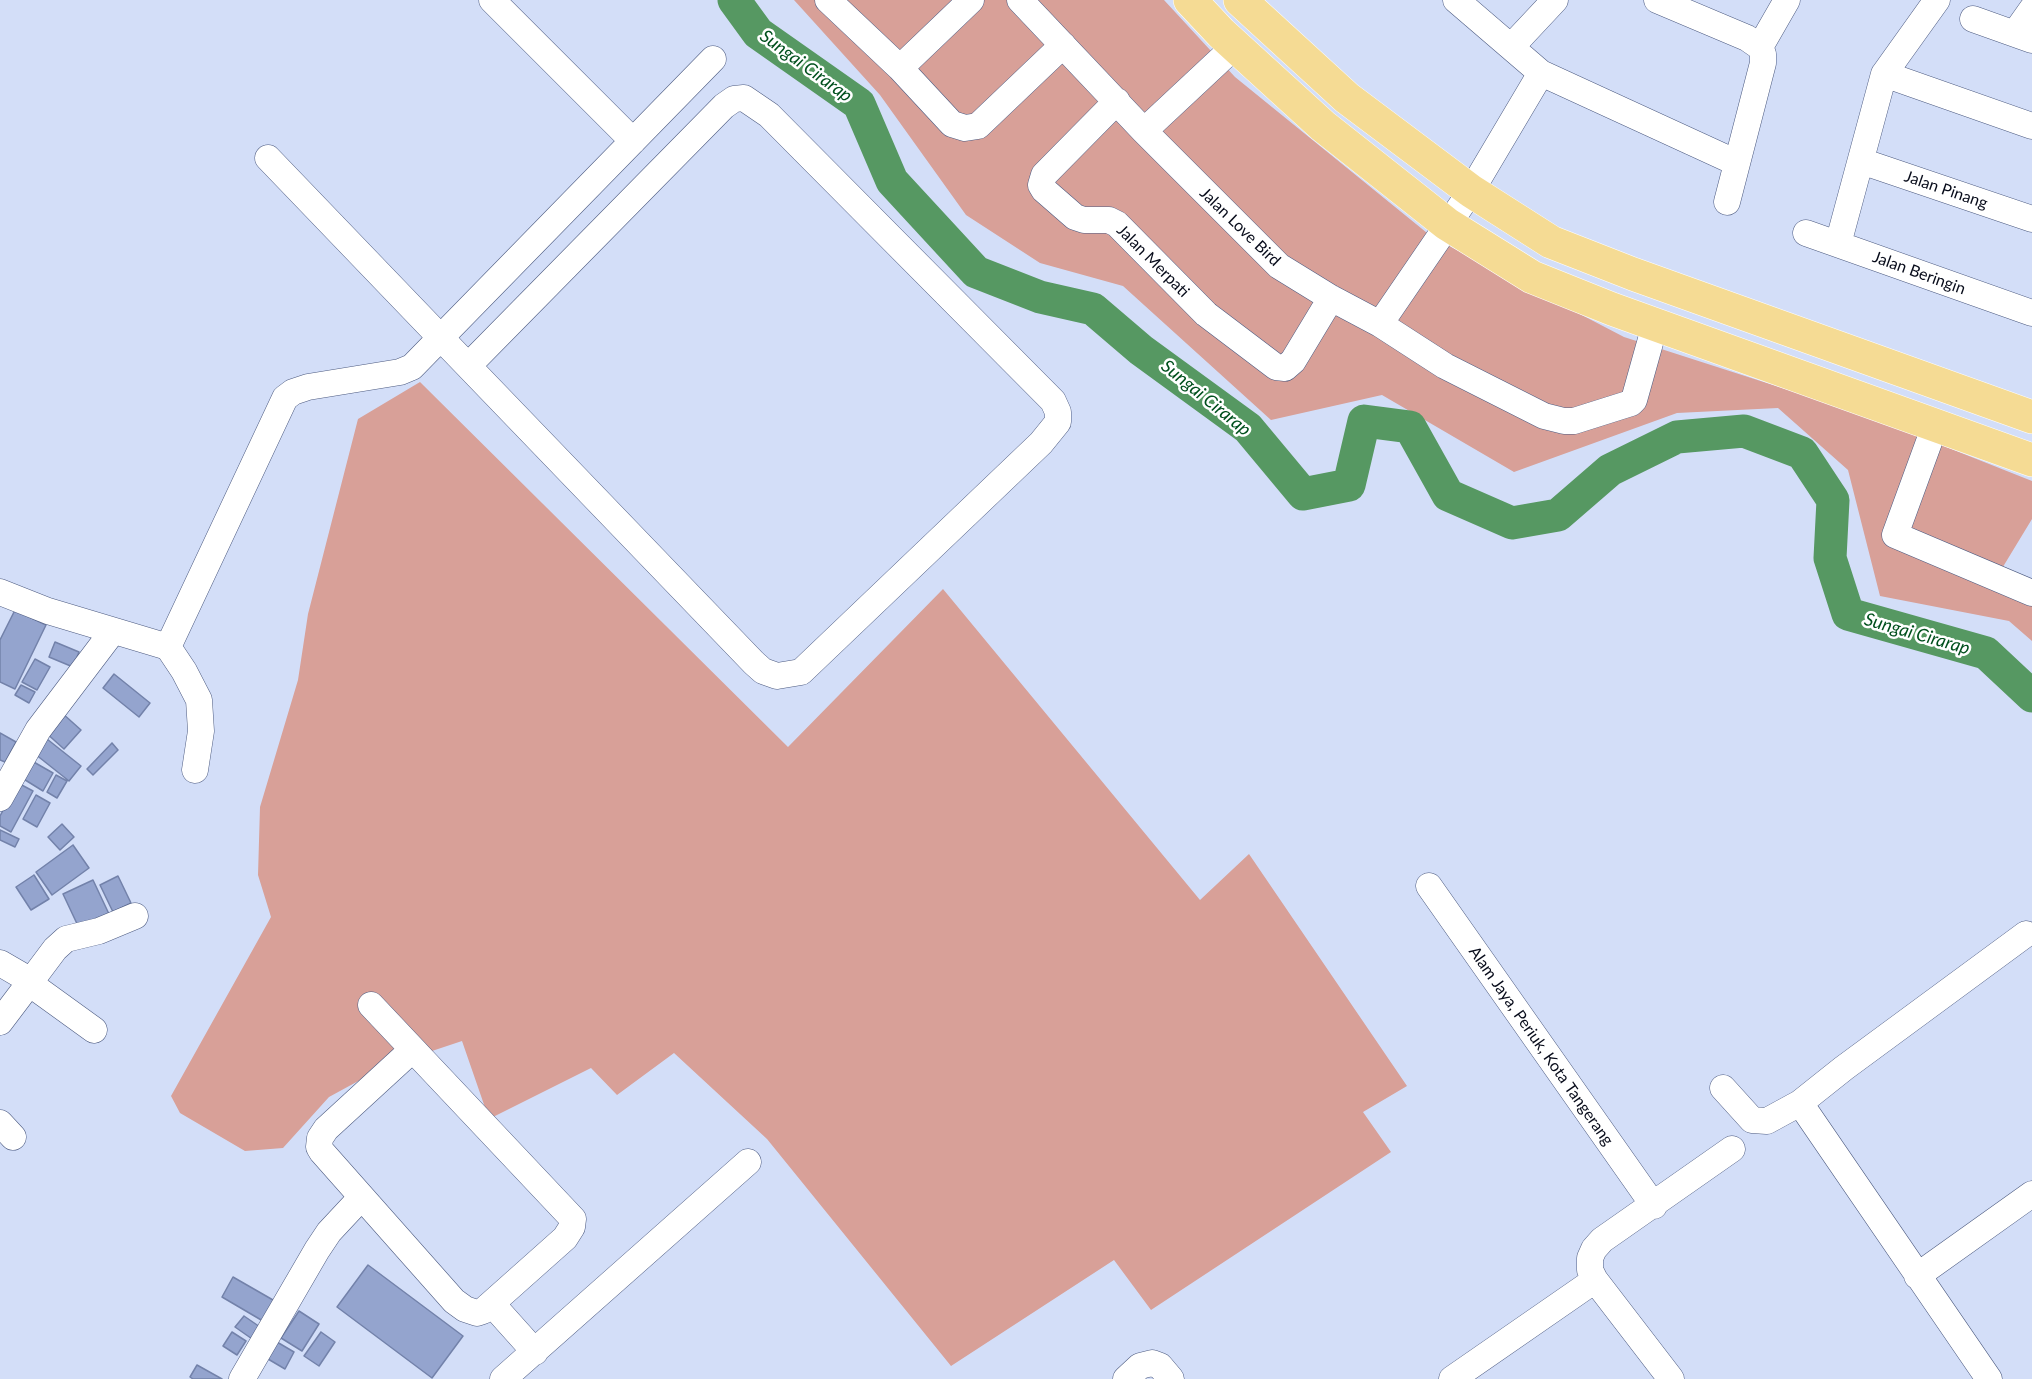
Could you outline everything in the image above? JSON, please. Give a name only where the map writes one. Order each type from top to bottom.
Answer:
[{"type":"main road","points":[[1190,0],[1323,126],[1459,206],[1634,274],[2032,417]]},
{"type":"main road","points":[[1240,0],[1347,98],[1532,277],[1655,325],[2032,460]]},
{"type":"street","points":[[492,0],[633,141]]},
{"type":"street","points":[[900,68],[971,0]]},
{"type":"street","name":"Jalan Love Bird","points":[[1020,0],[1144,131],[1272,260],[1331,298],[1380,324],[1445,366],[1544,416],[1574,421],[1628,406],[1633,401],[1655,325]]},
{"type":"street","points":[[1456,0],[1540,73],[1737,163]]},
{"type":"street","points":[[1510,47],[1556,0]]},
{"type":"street","points":[[1657,0],[1747,38],[1760,47],[1763,54],[1763,63],[1726,202]]},
{"type":"street","points":[[1760,47],[1787,0]]},
{"type":"street","points":[[1838,244],[1884,74],[1937,0]]},
{"type":"street","points":[[840,4],[952,124],[959,128],[978,126],[1063,45]]},
{"type":"street","points":[[1973,19],[2023,37],[2032,9]]},
{"type":"street","points":[[1144,131],[1236,46]]},
{"type":"street","points":[[168,647],[285,398],[293,392],[308,387],[400,372],[412,367],[713,59]]},
{"type":"street","points":[[1380,324],[1459,206],[1540,73]]},
{"type":"street","points":[[1884,74],[2032,126]]},
{"type":"street","points":[[268,158],[441,338],[754,663],[763,671],[777,675],[801,672],[1041,443],[1058,422],[1058,412],[1053,401],[769,115],[744,98],[734,99],[724,106],[468,366]]},
{"type":"street","name":"Jalan Merpati","points":[[1117,101],[1044,175],[1041,185],[1044,190],[1075,217],[1084,220],[1113,221],[1117,224],[1206,314],[1276,367],[1285,368],[1293,361],[1331,298]]},
{"type":"street","name":"Jalan Pinang","points":[[1861,161],[2032,219]]},
{"type":"street","name":"Jalan Beringin","points":[[1806,232],[2032,313]]},
{"type":"street","points":[[1929,442],[1895,535],[2032,593]]},
{"type":"street","points":[[0,592],[48,611],[168,647],[199,700],[201,731],[195,770]]},
{"type":"street","points":[[0,798],[38,730],[113,631]]},
{"type":"street","name":"Alam Jaya, Periuk, Kota Tangerang","points":[[1429,886],[1654,1206]]},
{"type":"street","points":[[0,1022],[55,949],[66,939],[99,931],[135,916]]},
{"type":"street","points":[[1723,1088],[1745,1114],[1756,1122],[1767,1121],[1800,1103],[2026,934]]},
{"type":"street","points":[[0,963],[30,982],[94,1030]]},
{"type":"street","points":[[371,1005],[573,1219],[572,1227],[565,1238],[492,1304],[477,1313],[465,1309],[454,1300],[319,1147],[320,1138],[326,1130],[412,1050]]},
{"type":"street","points":[[1800,1103],[1989,1379]]},
{"type":"street","points":[[1671,1379],[1595,1280],[1590,1270],[1590,1258],[1602,1240],[1654,1206],[1732,1149]]},
{"type":"street","points":[[503,1379],[748,1162]]},
{"type":"street","points":[[1917,1276],[2032,1194]]},
{"type":"street","points":[[242,1379],[317,1250],[329,1232],[357,1202]]},
{"type":"street","points":[[1452,1379],[1595,1280]]},
{"type":"street","points":[[492,1304],[535,1352]]},
{"type":"street","points":[[1126,1379],[1140,1366],[1152,1363],[1160,1366],[1171,1379]]},
{"type":"shaded area","points":[[794,0],[1164,0],[1235,77],[1432,237],[1624,337],[1863,414],[2032,481],[2032,519],[1998,575],[2032,593],[2032,641],[2009,621],[1880,596],[1848,470],[1778,408],[1677,413],[1514,472],[1382,395],[1271,420],[1123,286],[1040,263],[966,215],[880,95]]},
{"type":"shaded area","points":[[420,382],[788,747],[943,589],[1200,900],[1249,854],[1407,1086],[1363,1112],[1391,1152],[1151,1310],[1114,1260],[951,1366],[767,1139],[674,1053],[617,1095],[591,1068],[489,1119],[462,1041],[384,1067],[329,1097],[283,1148],[245,1151],[180,1113],[171,1096],[271,917],[258,875],[260,807],[298,680],[308,614],[358,419]]},
{"type":"building","points":[[15,610],[46,625],[15,689],[0,682],[0,640]]},
{"type":"building","points":[[55,642],[79,652],[73,667],[49,657]]},
{"type":"building","points":[[35,659],[50,667],[37,690],[22,682]]},
{"type":"building","points":[[114,674],[150,703],[139,717],[103,688]]},
{"type":"building","points":[[21,685],[35,692],[29,703],[15,695]]},
{"type":"building","points":[[62,713],[81,730],[64,749],[45,732]]},
{"type":"building","points":[[0,733],[16,742],[5,762],[0,760]]},
{"type":"building","points":[[47,739],[81,766],[69,781],[35,754]]},
{"type":"building","points":[[112,743],[118,750],[93,775],[87,769]]},
{"type":"building","points":[[32,761],[53,773],[43,791],[22,778]]},
{"type":"building","points":[[56,775],[67,781],[57,798],[47,792]]},
{"type":"building","points":[[18,783],[33,791],[11,832],[0,826],[0,816]]},
{"type":"building","points":[[36,795],[50,803],[37,827],[23,819]]},
{"type":"building","points":[[62,824],[74,837],[60,850],[48,837]]},
{"type":"building","points":[[0,830],[19,839],[15,847],[0,840]]},
{"type":"building","points":[[73,845],[89,868],[52,895],[36,872]]},
{"type":"building","points":[[34,875],[49,899],[31,910],[16,887]]},
{"type":"building","points":[[118,876],[131,903],[113,912],[100,885]]},
{"type":"building","points":[[93,880],[109,914],[79,928],[63,894]]},
{"type":"building","points":[[368,1265],[463,1336],[432,1378],[337,1307]]},
{"type":"building","points":[[233,1277],[280,1304],[268,1324],[222,1297]]},
{"type":"building","points":[[299,1311],[319,1324],[302,1351],[281,1338]]},
{"type":"building","points":[[244,1316],[263,1329],[255,1341],[235,1327]]},
{"type":"building","points":[[232,1332],[246,1341],[237,1355],[223,1346]]},
{"type":"building","points":[[321,1332],[335,1342],[319,1366],[304,1356]]},
{"type":"building","points":[[277,1342],[294,1352],[285,1369],[268,1359]]},
{"type":"building","points":[[197,1365],[222,1379],[193,1379],[190,1377]]},
{"type":"waterway","name":"Sungai Cirarap","points":[[734,0],[758,33],[859,104],[892,181],[976,272],[1040,297],[1093,309],[1141,350],[1248,428],[1303,494],[1349,485],[1364,421],[1410,427],[1448,495],[1512,523],[1558,515],[1610,470],[1677,437],[1744,431],[1802,453],[1833,500],[1830,558],[1848,614],[1986,653],[2032,696]]}]
